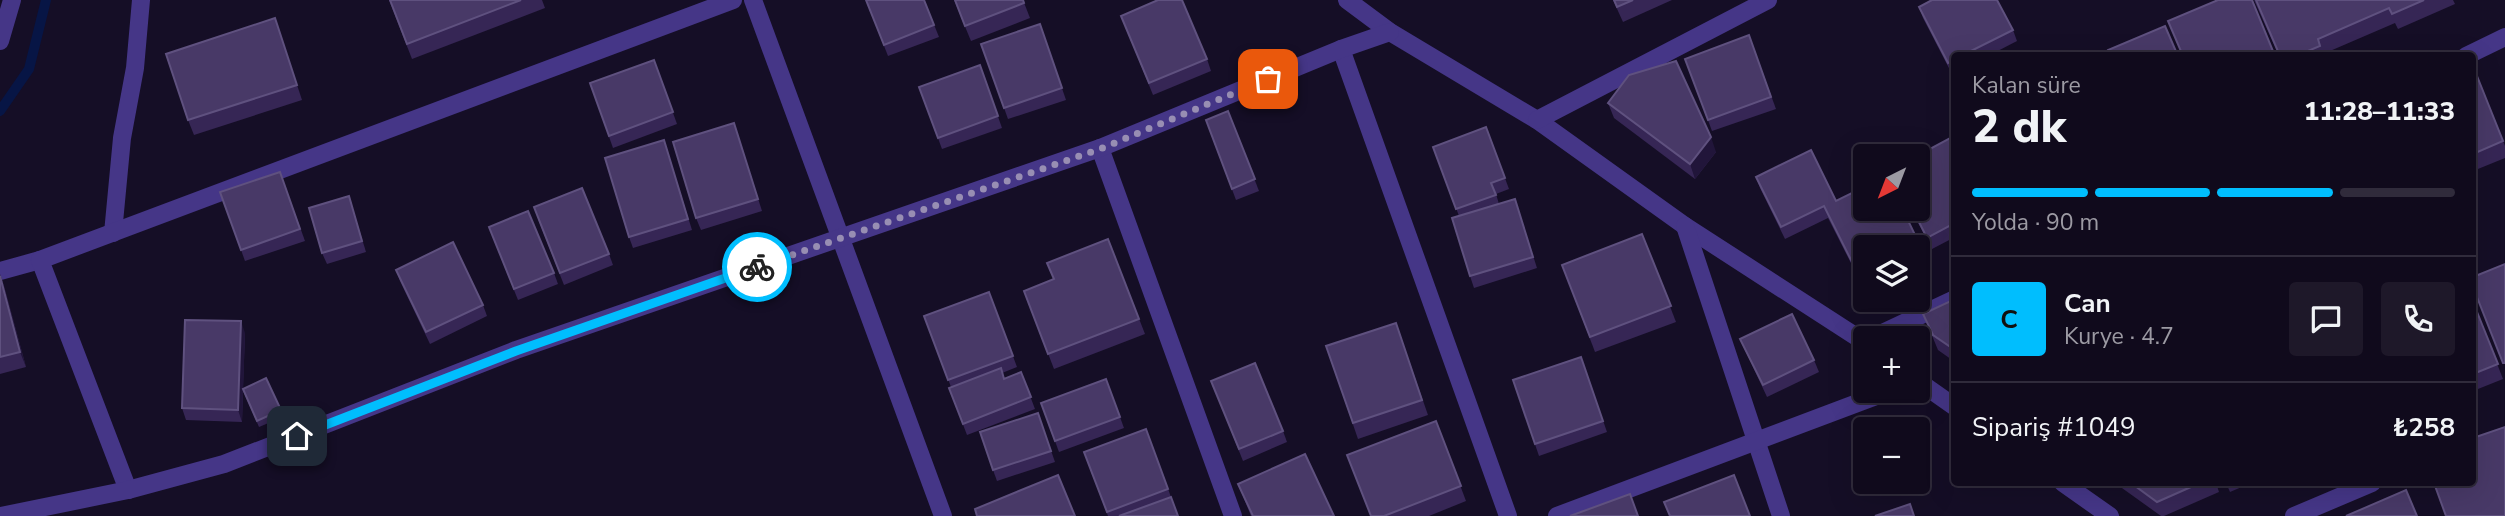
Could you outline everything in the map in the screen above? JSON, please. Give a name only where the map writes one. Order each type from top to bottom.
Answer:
[{"type":"street","points":[[0,41],[12,0]]},
{"type":"street","points":[[113,233],[122,138],[135,68],[141,0]]},
{"type":"street","points":[[0,271],[40,260],[733,0]]},
{"type":"street","points":[[753,0],[943,516]]},
{"type":"street","points":[[1347,0],[1390,32],[1537,120],[1685,226],[1853,332]]},
{"type":"street","points":[[1537,120],[1768,0]]},
{"type":"street","points":[[1,516],[128,490],[224,464],[516,351],[1100,149],[1341,49],[1390,32]]},
{"type":"street","points":[[2474,52],[2505,37]]},
{"type":"street","points":[[1341,49],[1508,516]]},
{"type":"street","points":[[1100,149],[1233,516]]},
{"type":"street","points":[[1685,226],[1782,516]]},
{"type":"street","points":[[40,260],[128,490]]},
{"type":"street","points":[[1898,326],[1951,301]]},
{"type":"street","points":[[1930,389],[1951,404]]},
{"type":"street","points":[[1557,516],[1857,403]]},
{"type":"street","points":[[2067,486],[2110,516]]},
{"type":"street","points":[[2294,516],[2365,486]]},
{"type":"building","points":[[390,0],[521,0],[407,44]]},
{"type":"building","points":[[866,0],[924,0],[934,25],[884,45]]},
{"type":"building","points":[[955,0],[1023,0],[1024,3],[965,26]]},
{"type":"building","points":[[1158,0],[1182,0],[1207,59],[1149,83],[1121,16]]},
{"type":"building","points":[[1614,0],[1633,0],[1617,7]]},
{"type":"building","points":[[1932,0],[1997,0],[2013,30],[1969,52],[1951,52],[1951,61],[1948,63],[1919,7]]},
{"type":"building","points":[[2218,0],[2252,0],[2273,52],[2181,52],[2168,21]]},
{"type":"building","points":[[2256,0],[2424,0],[2392,14],[2389,8],[2318,39],[2320,46],[2306,52],[2278,52]]},
{"type":"building","points":[[275,18],[297,85],[188,120],[166,54]]},
{"type":"building","points":[[1040,24],[1062,88],[1004,108],[981,44]]},
{"type":"building","points":[[2165,26],[2176,52],[2109,52]]},
{"type":"building","points":[[1749,35],[1771,97],[1708,120],[1685,59]]},
{"type":"building","points":[[654,60],[673,112],[609,136],[590,83]]},
{"type":"building","points":[[1676,61],[1711,137],[1690,164],[1608,103],[1629,75]]},
{"type":"building","points":[[980,65],[998,116],[938,138],[919,87]]},
{"type":"building","points":[[2476,74],[2503,141],[2476,153]]},
{"type":"building","points":[[1228,111],[1255,179],[1232,189],[1206,120]]},
{"type":"building","points":[[734,123],[758,199],[696,218],[673,142]]},
{"type":"building","points":[[1486,127],[1505,178],[1491,183],[1496,195],[1456,209],[1433,147]]},
{"type":"building","points":[[1951,138],[1951,225],[1930,236],[1926,235],[1918,221],[1930,221],[1930,149]]},
{"type":"building","points":[[664,140],[688,219],[629,237],[605,158]]},
{"type":"building","points":[[1811,150],[1836,201],[1853,192],[1853,221],[1908,221],[1915,235],[1853,235],[1853,264],[1824,206],[1781,227],[1756,177]]},
{"type":"building","points":[[280,172],[300,229],[241,250],[220,192]]},
{"type":"building","points":[[582,188],[609,254],[560,273],[534,207]]},
{"type":"building","points":[[349,196],[362,241],[322,253],[309,208]]},
{"type":"building","points":[[1515,199],[1533,257],[1470,276],[1452,218]]},
{"type":"building","points":[[528,211],[554,273],[514,289],[489,227]]},
{"type":"building","points":[[1642,234],[1671,306],[1590,337],[1562,265]]},
{"type":"building","points":[[1108,239],[1139,319],[1048,354],[1024,291],[1054,279],[1047,263]]},
{"type":"building","points":[[453,242],[483,305],[426,332],[396,270]]},
{"type":"building","points":[[2505,264],[2505,363],[2476,295],[2476,276]]},
{"type":"building","points":[[0,276],[20,352],[0,357]]},
{"type":"building","points":[[989,292],[1013,356],[948,380],[924,316]]},
{"type":"building","points":[[1951,301],[1951,347],[1933,335],[1923,314]]},
{"type":"building","points":[[2476,309],[2498,364],[2476,373]]},
{"type":"building","points":[[1792,314],[1814,360],[1763,385],[1740,339]]},
{"type":"building","points":[[185,320],[241,321],[238,410],[182,408]]},
{"type":"building","points":[[1396,323],[1422,400],[1353,423],[1326,346]]},
{"type":"building","points":[[1581,357],[1603,421],[1535,444],[1513,380]]},
{"type":"building","points":[[1255,363],[1283,431],[1239,449],[1211,381]]},
{"type":"building","points":[[1001,368],[1004,379],[1021,372],[1031,397],[963,424],[949,388]]},
{"type":"building","points":[[266,378],[281,410],[257,421],[243,389]]},
{"type":"building","points":[[1106,379],[1120,417],[1055,441],[1041,403]]},
{"type":"building","points":[[1038,413],[1051,451],[993,470],[980,432]]},
{"type":"building","points":[[1436,421],[1461,486],[1384,516],[1371,516],[1347,455]]},
{"type":"building","points":[[2505,427],[2505,516],[2446,516],[2435,486],[2476,486],[2476,437]]},
{"type":"building","points":[[1146,429],[1168,489],[1107,512],[1084,452]]},
{"type":"building","points":[[1305,454],[1334,516],[1253,516],[1238,484]]},
{"type":"building","points":[[1058,475],[1075,516],[977,516],[975,509]]},
{"type":"building","points":[[1734,475],[1750,516],[1670,516],[1664,502]]},
{"type":"building","points":[[2135,486],[2193,486],[2157,502]]},
{"type":"building","points":[[2406,490],[2417,516],[2346,516]]},
{"type":"building","points":[[1630,494],[1638,516],[1570,516]]},
{"type":"building","points":[[1171,497],[1178,516],[1119,516]]},
{"type":"building","points":[[1910,504],[1914,516],[1875,516]]},
{"type":"waterway","points":[[0,111],[29,69],[46,0]]},
{"type":"way so far","points":[[757,267],[1100,149],[1268,79]]},
{"type":"route","points":[[297,436],[516,351],[757,267]]}]
